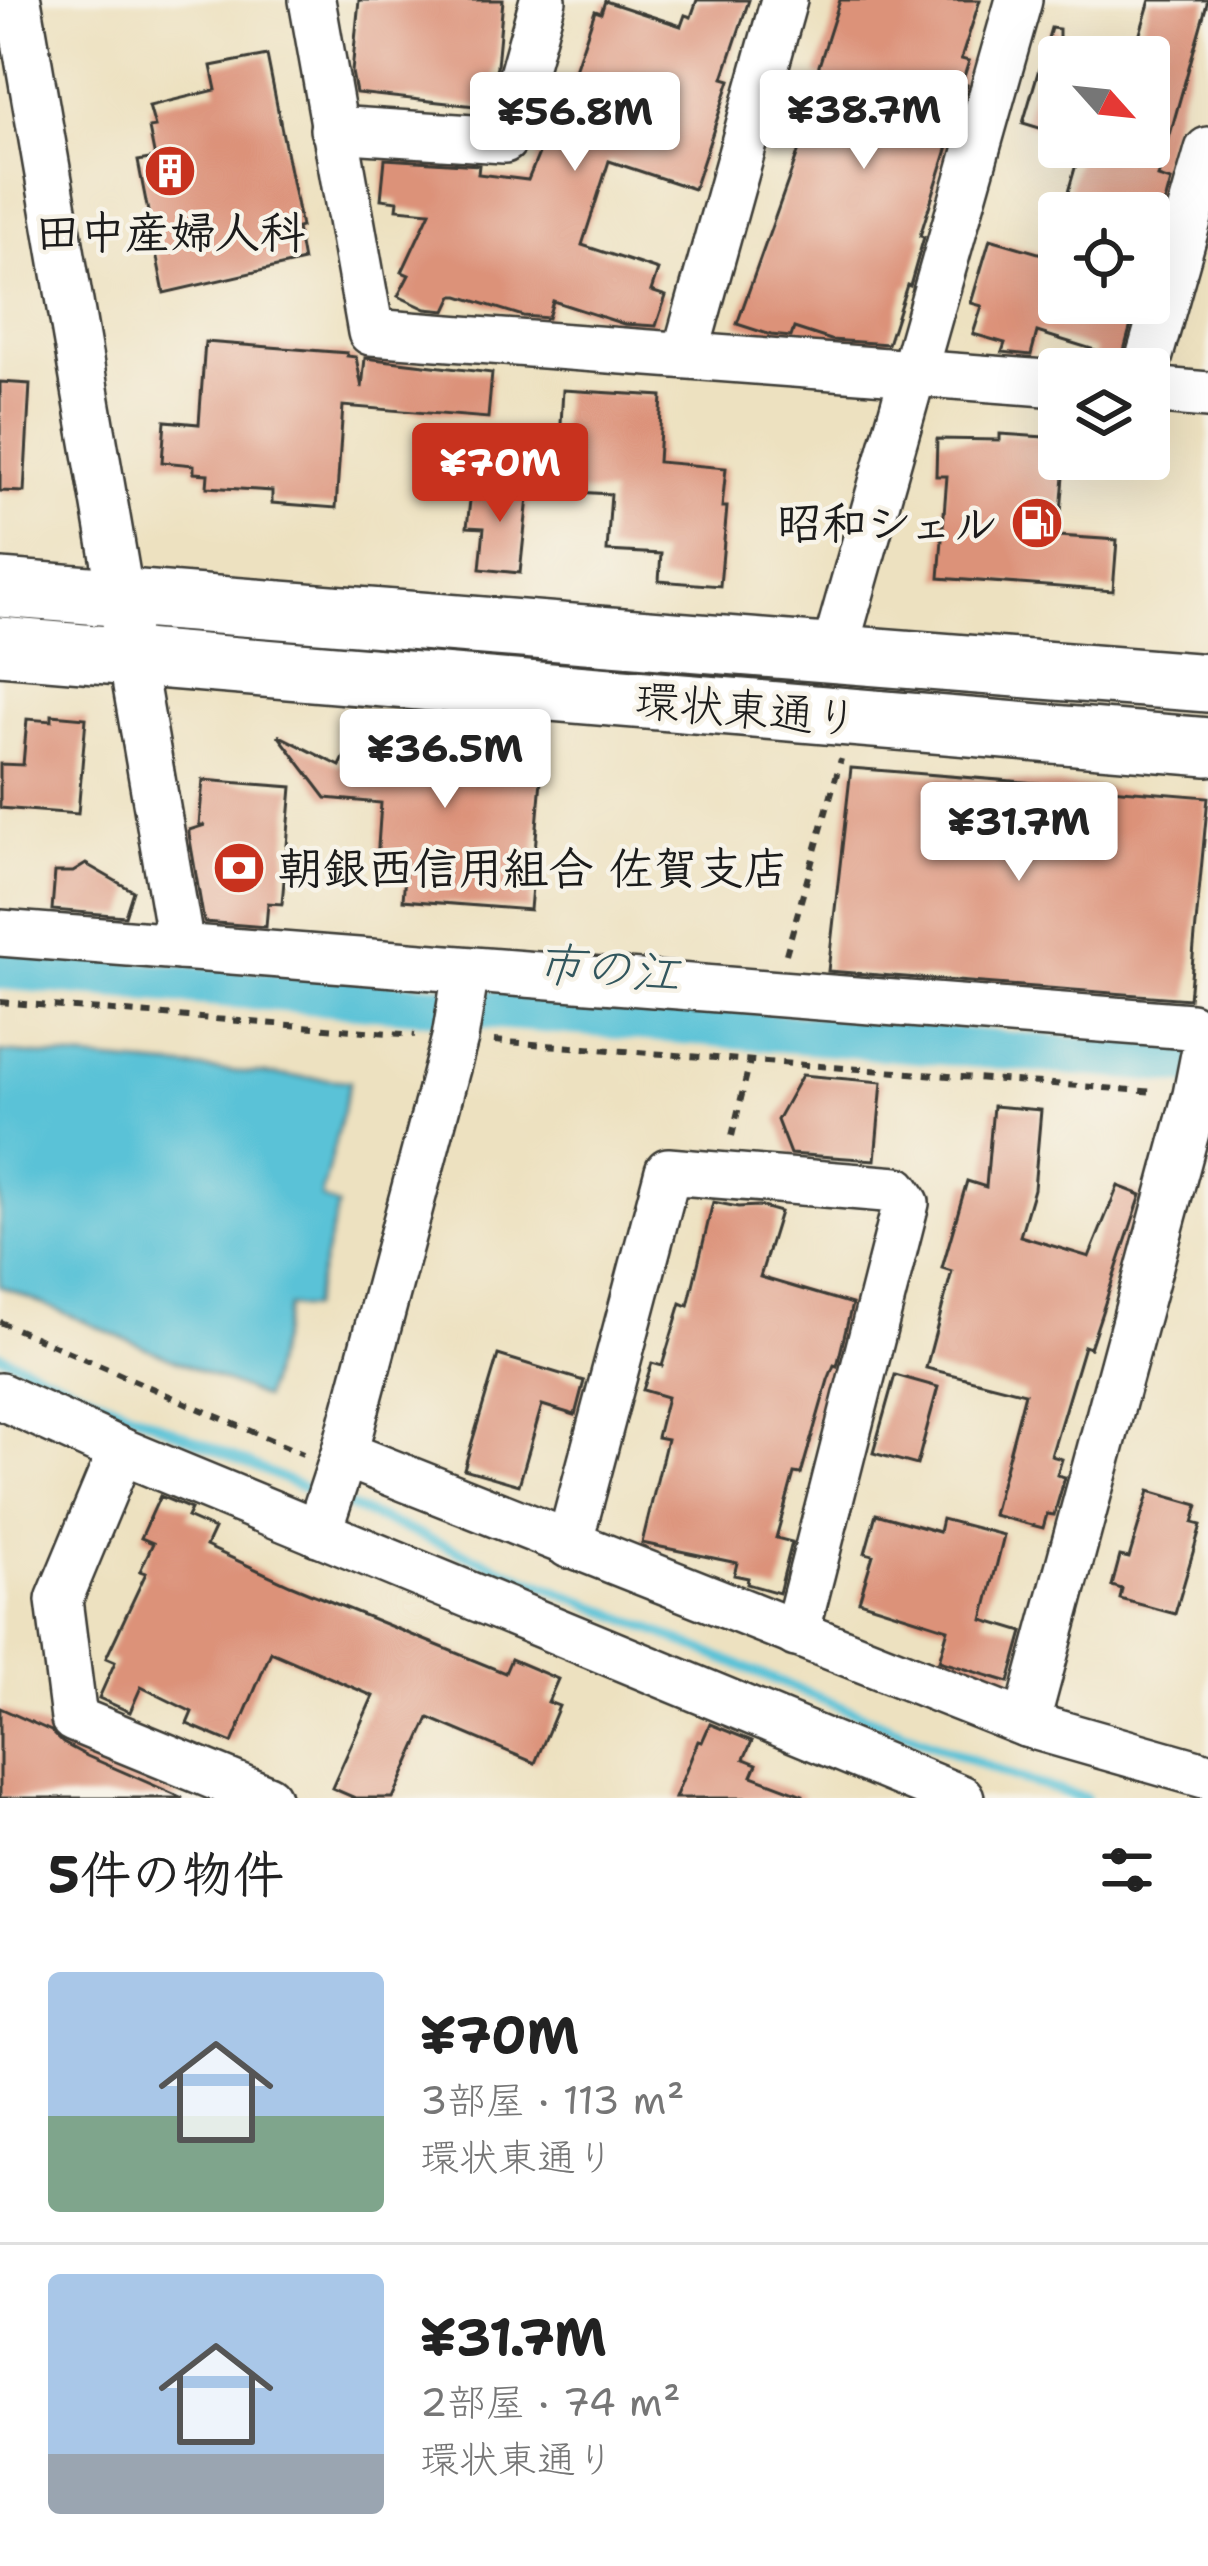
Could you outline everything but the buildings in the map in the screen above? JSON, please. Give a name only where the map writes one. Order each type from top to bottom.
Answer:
[{"type":"main road","name":"環状東通り","points":[[0,588],[1208,683]]},
{"type":"main road","name":"環状東通り","points":[[0,646],[1208,747]]},
{"type":"street","points":[[18,0],[182,947]]},
{"type":"street","points":[[312,0],[371,332],[1038,383]]},
{"type":"street","points":[[333,129],[504,140],[543,0]]},
{"type":"street","points":[[685,355],[784,0]]},
{"type":"street","points":[[834,652],[1019,0]]},
{"type":"street","points":[[1152,348],[1208,150]]},
{"type":"street","points":[[1170,392],[1208,395]]},
{"type":"street","points":[[0,933],[1190,1026],[1207,1039],[1026,1724]]},
{"type":"street","points":[[318,1533],[342,1462],[455,1038],[466,972]]},
{"type":"street","points":[[569,1545],[668,1171],[897,1190],[907,1203],[796,1634]]},
{"type":"street","points":[[0,1396],[121,1451],[961,1798]]},
{"type":"street","points":[[121,1451],[59,1600],[74,1719],[267,1798]]},
{"type":"street","points":[[342,1462],[569,1545],[1026,1724],[1208,1776]]},
{"type":"path","points":[[775,995],[844,750]]},
{"type":"path","points":[[0,1002],[1196,1094]]},
{"type":"path","points":[[723,1174],[750,1061]]},
{"type":"path","points":[[0,1322],[342,1462]]},
{"type":"water","points":[[0,1052],[350,1081],[321,1198],[338,1206],[311,1308],[288,1306],[264,1398],[0,1286]]},
{"type":"waterway","name":"市の江","points":[[0,970],[1208,1067]]},
{"type":"waterway","points":[[0,1355],[318,1494]]},
{"type":"waterway","points":[[341,1503],[1016,1778],[1085,1798]]},
{"type":"place","name":"田中産婦人科","points":[[170,171]]},
{"type":"place","name":"昭和シェル","points":[[1037,523]]},
{"type":"place","name":"朝銀西信用組合 佐賀支店","points":[[239,868]]}]
